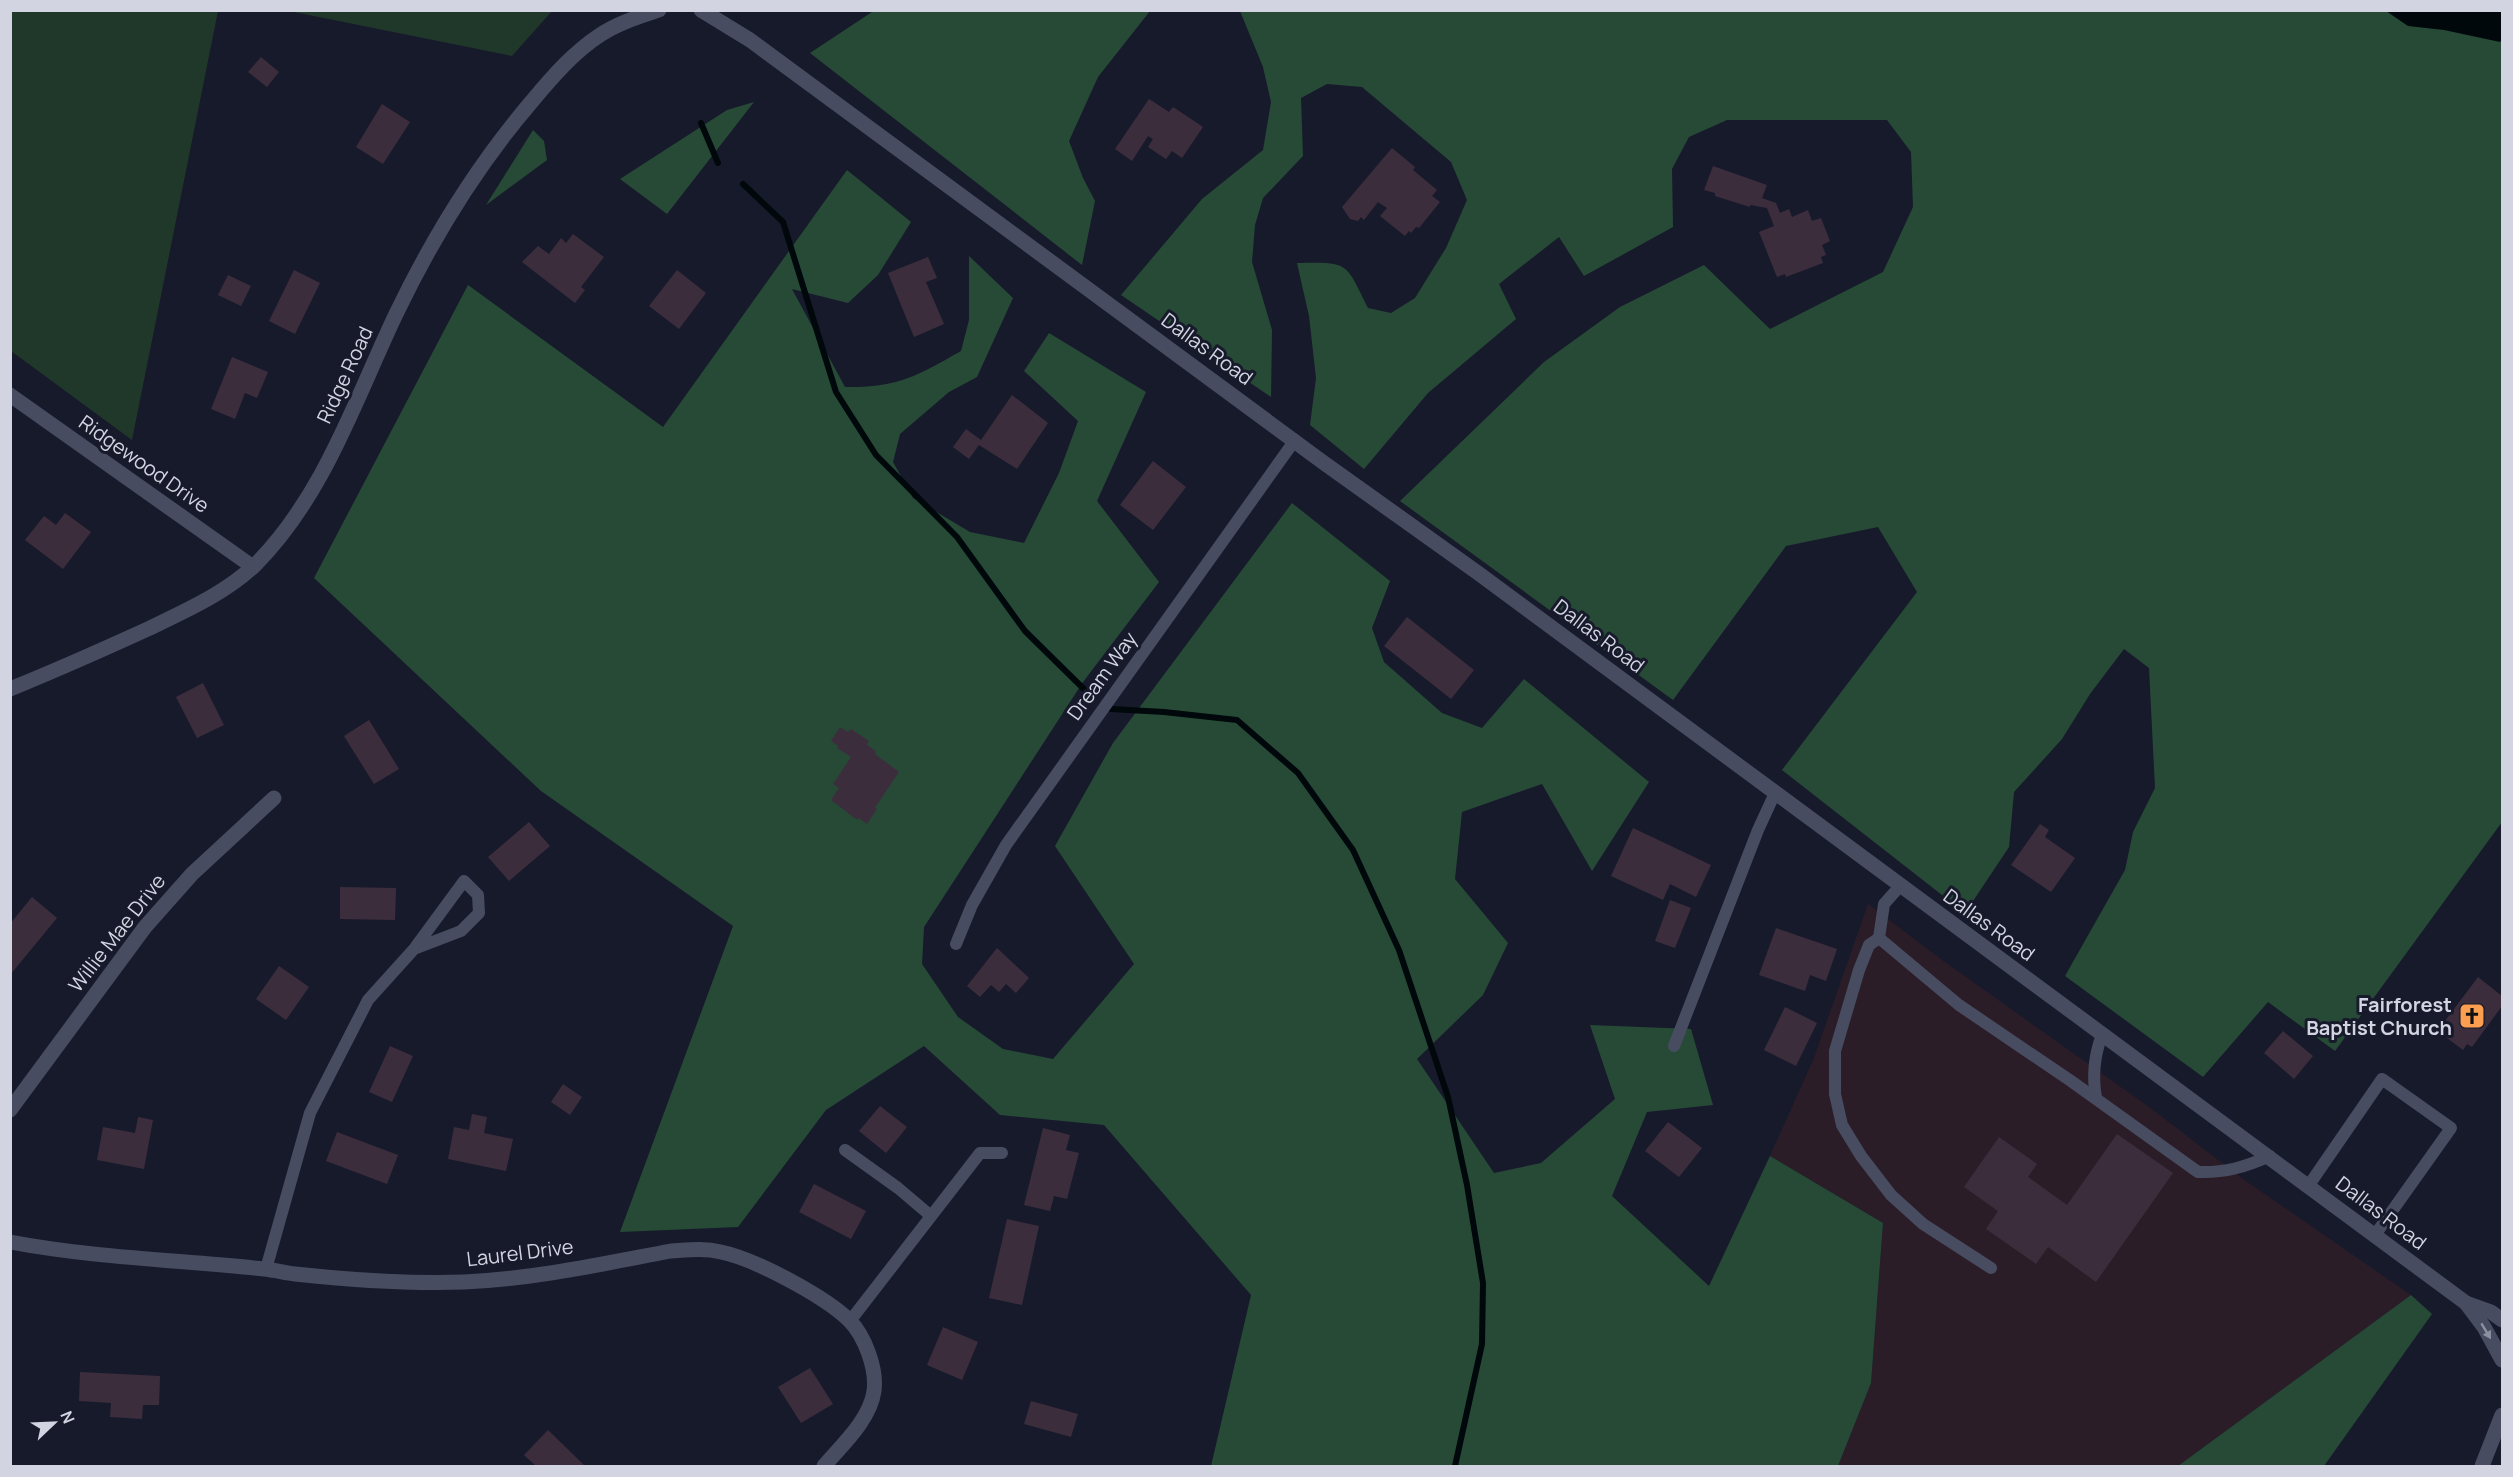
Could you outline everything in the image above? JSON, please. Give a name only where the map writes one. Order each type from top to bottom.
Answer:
[{"type":"street","name":"Ridge Road","points":[[10,689],[83,659],[176,615],[227,586],[253,567],[277,541],[315,486],[348,422],[396,314],[423,261],[450,213],[484,163],[516,120],[578,51],[625,21],[659,10]]},
{"type":"street","name":"Dallas Road","points":[[701,10],[750,40],[2375,1234],[2466,1303],[2484,1327],[2502,1360]]},
{"type":"street","name":"Ridgewood Drive","points":[[10,395],[253,567]]},
{"type":"street","name":"Willie Mae Drive","points":[[10,1110],[145,927],[192,874],[274,798]]},
{"type":"street","name":"Laurel Drive","points":[[10,1242],[57,1251],[363,1280],[465,1282],[542,1275],[671,1251],[706,1250],[732,1255],[779,1276],[824,1301],[850,1321],[863,1342],[872,1367],[874,1389],[867,1412],[824,1467]]},
{"type":"street","name":"Dallas Road","points":[[2466,1303],[2491,1312],[2502,1320]]},
{"type":"street","points":[[2484,1464],[2502,1415]]},
{"type":"street","points":[[2484,1464],[2502,1451]]},
{"type":"lane","name":"Dream Way","points":[[956,944],[972,905],[1006,845],[1295,440]]},
{"type":"lane","points":[[1674,1046],[1758,830],[1775,793]]},
{"type":"lane","points":[[266,1269],[310,1113],[368,1000],[414,950],[464,881],[478,895],[479,913],[461,931],[414,950]]},
{"type":"lane","points":[[1900,885],[1884,904],[1879,938],[1869,945],[1859,970],[1835,1051],[1835,1094],[1842,1125],[1861,1156],[1891,1195],[1923,1224],[1991,1269]]},
{"type":"lane","points":[[1879,938],[1959,1005],[2096,1098],[2198,1172],[2220,1173],[2242,1168],[2270,1156]]},
{"type":"lane","points":[[2096,1098],[2093,1083],[2095,1056],[2102,1035]]},
{"type":"lane","points":[[2309,1185],[2382,1079],[2451,1128],[2375,1234]]},
{"type":"lane","points":[[845,1150],[898,1188],[931,1216]]},
{"type":"lane","points":[[850,1321],[980,1153],[1002,1153]]},
{"type":"shaded area","points":[[2386,11],[2502,11],[2502,39],[2500,42],[2444,30],[2408,26]]},
{"type":"shaded area","points":[[1868,904],[1942,960],[2149,1107],[2243,1179],[2411,1295],[2178,1466],[1838,1466],[1871,1383],[1883,1223],[1770,1156],[1814,1058]]},
{"type":"green space","points":[[11,10],[218,11],[132,440],[11,351]]},
{"type":"green space","points":[[552,10],[512,56],[289,11]]},
{"type":"green space","points":[[875,10],[1150,11],[1098,77],[1069,141],[1083,178],[1095,201],[1082,265],[810,53]]},
{"type":"green space","points":[[1240,11],[2502,11],[2502,822],[2335,1051],[2268,1002],[2203,1077],[2065,976],[2125,870],[2133,832],[2155,788],[2149,668],[2124,649],[2090,694],[2062,739],[2014,792],[2009,847],[1965,913],[1782,770],[1917,592],[1878,527],[1786,546],[1673,700],[1400,501],[1544,362],[1620,307],[1704,265],[1770,329],[1883,272],[1913,207],[1911,152],[1887,120],[1727,120],[1689,137],[1672,169],[1673,227],[1584,276],[1559,237],[1499,284],[1516,319],[1428,393],[1364,469],[1310,425],[1316,378],[1309,316],[1297,263],[1327,263],[1344,268],[1355,281],[1368,308],[1391,313],[1415,298],[1446,248],[1467,200],[1451,162],[1362,87],[1327,84],[1301,98],[1303,156],[1263,198],[1255,225],[1252,262],[1272,330],[1271,397],[1121,295],[1202,199],[1263,150],[1271,102],[1263,67]]},
{"type":"green space","points":[[754,102],[667,214],[620,179],[727,110]]},
{"type":"green space","points":[[533,130],[544,141],[547,160],[486,205]]},
{"type":"green space","points":[[847,170],[911,222],[878,275],[848,303],[792,289],[845,387],[879,385],[906,379],[961,351],[969,320],[969,256],[1013,298],[977,377],[949,392],[900,434],[893,462],[913,498],[970,532],[1024,543],[1059,473],[1078,421],[1024,371],[1049,333],[1146,392],[1097,501],[1159,582],[1083,682],[924,927],[922,964],[958,1017],[1003,1049],[1053,1059],[1134,964],[1055,846],[1113,743],[1292,503],[1390,581],[1372,628],[1384,662],[1442,713],[1482,728],[1524,679],[1649,782],[1592,871],[1542,784],[1462,812],[1455,879],[1508,943],[1483,995],[1417,1059],[1494,1173],[1541,1163],[1615,1099],[1590,1025],[1691,1029],[1713,1105],[1647,1112],[1612,1196],[1709,1286],[1770,1156],[1883,1223],[1871,1383],[1838,1466],[1211,1466],[1251,1295],[1104,1125],[1000,1115],[924,1046],[826,1110],[738,1227],[620,1232],[733,926],[541,791],[314,578],[468,285],[663,427]]},
{"type":"green space","points":[[2411,1295],[2432,1314],[2324,1466],[2178,1466]]},
{"type":"building","points":[[261,57],[279,72],[267,87],[248,72]]},
{"type":"building","points":[[1149,99],[1169,112],[1173,107],[1203,127],[1182,158],[1172,151],[1166,159],[1148,147],[1153,139],[1148,136],[1132,161],[1115,149]]},
{"type":"building","points":[[382,104],[410,122],[383,164],[356,147]]},
{"type":"building","points":[[1392,148],[1415,167],[1413,170],[1437,190],[1432,196],[1440,202],[1419,228],[1416,227],[1411,233],[1409,231],[1405,236],[1380,216],[1387,208],[1378,202],[1364,220],[1361,217],[1358,221],[1350,219],[1342,207]]},
{"type":"building","points":[[1713,166],[1767,185],[1762,198],[1776,203],[1780,213],[1789,209],[1792,217],[1808,210],[1812,221],[1821,218],[1830,241],[1822,245],[1826,255],[1821,257],[1823,263],[1786,277],[1785,274],[1777,277],[1759,232],[1774,226],[1767,208],[1750,205],[1750,207],[1715,196],[1715,193],[1704,190]]},
{"type":"building","points":[[573,234],[604,257],[581,287],[585,290],[575,303],[522,262],[538,246],[549,254],[561,238],[566,243]]},
{"type":"building","points":[[928,257],[937,278],[926,282],[944,324],[914,337],[888,273]]},
{"type":"building","points":[[294,270],[320,283],[295,334],[269,321]]},
{"type":"building","points":[[677,270],[706,293],[679,329],[649,306]]},
{"type":"building","points":[[228,275],[251,286],[241,306],[218,295]]},
{"type":"building","points":[[232,357],[268,372],[257,398],[245,393],[235,419],[211,409]]},
{"type":"building","points":[[1012,395],[1048,423],[1017,469],[979,445],[969,459],[953,447],[966,429],[981,440]]},
{"type":"building","points":[[1153,461],[1186,487],[1153,530],[1120,505]]},
{"type":"building","points":[[65,513],[91,532],[63,569],[25,540],[44,516],[56,525]]},
{"type":"building","points":[[1407,617],[1474,670],[1451,699],[1384,646]]},
{"type":"building","points":[[203,683],[224,725],[197,738],[176,697]]},
{"type":"building","points":[[369,720],[399,769],[374,784],[344,736]]},
{"type":"building","points":[[840,727],[848,732],[851,729],[869,741],[867,745],[876,751],[875,754],[899,772],[867,824],[859,818],[857,820],[831,800],[839,788],[833,784],[851,757],[831,741]]},
{"type":"building","points":[[529,822],[550,846],[509,881],[488,857]]},
{"type":"building","points":[[2040,824],[2049,830],[2045,837],[2075,858],[2051,892],[2011,865]]},
{"type":"building","points":[[1633,828],[1711,865],[1696,897],[1670,884],[1663,900],[1611,876]]},
{"type":"building","points":[[340,887],[396,888],[395,920],[340,919]]},
{"type":"building","points":[[32,897],[57,918],[10,975],[10,924]]},
{"type":"building","points":[[1670,900],[1691,908],[1675,948],[1655,941]]},
{"type":"building","points":[[1776,928],[1837,949],[1826,981],[1810,975],[1805,991],[1759,975]]},
{"type":"building","points":[[997,948],[1029,978],[1016,993],[1006,984],[999,992],[991,985],[980,997],[967,986]]},
{"type":"building","points":[[279,966],[309,987],[286,1020],[256,999]]},
{"type":"building","name":"Fairforest Baptist Church","points":[[2478,977],[2502,996],[2502,1006],[2472,1047],[2467,1044],[2463,1050],[2443,1035],[2447,1029],[2442,1025]]},
{"type":"building","points":[[1785,1007],[1817,1023],[1796,1066],[1764,1050]]},
{"type":"building","points":[[2283,1031],[2313,1056],[2294,1079],[2264,1053]]},
{"type":"building","points":[[390,1046],[413,1056],[392,1102],[369,1092]]},
{"type":"building","points":[[563,1084],[582,1097],[570,1115],[551,1102]]},
{"type":"building","points":[[880,1106],[907,1127],[886,1153],[859,1131]]},
{"type":"building","points":[[472,1114],[487,1117],[484,1133],[513,1139],[506,1171],[448,1159],[454,1127],[469,1130]]},
{"type":"building","points":[[138,1117],[153,1120],[144,1169],[97,1160],[103,1127],[135,1133]]},
{"type":"building","points":[[1668,1122],[1702,1148],[1679,1177],[1645,1151]]},
{"type":"building","points":[[1043,1128],[1070,1135],[1066,1150],[1079,1153],[1067,1199],[1054,1196],[1050,1211],[1024,1205]]},
{"type":"building","points":[[337,1132],[398,1155],[387,1184],[326,1161]]},
{"type":"building","points":[[2117,1134],[2173,1173],[2096,1282],[2048,1247],[2036,1264],[1986,1229],[1998,1211],[1964,1187],[1999,1137],[2037,1164],[2028,1177],[2067,1205]]},
{"type":"building","points":[[814,1184],[866,1211],[851,1239],[799,1212]]},
{"type":"building","points":[[1007,1219],[1039,1226],[1022,1305],[989,1298]]},
{"type":"building","points":[[943,1327],[978,1342],[962,1380],[927,1365]]},
{"type":"building","points":[[810,1368],[833,1404],[801,1423],[778,1387]]},
{"type":"building","points":[[80,1372],[160,1376],[159,1405],[143,1405],[142,1419],[110,1417],[111,1403],[79,1401]]},
{"type":"building","points":[[1031,1401],[1078,1414],[1071,1437],[1024,1424]]},
{"type":"building","points":[[548,1430],[585,1466],[536,1466],[524,1455]]},
{"type":"waterway","points":[[701,123],[718,163]]},
{"type":"waterway","points":[[743,184],[783,222],[836,392],[876,455],[957,537],[1025,631],[1092,697]]},
{"type":"waterway","points":[[1111,709],[1237,720],[1298,773],[1353,850],[1399,950],[1448,1097],[1467,1185],[1483,1283],[1482,1344],[1455,1466]]},
{"type":"place","name":"Fairforest Baptist Church","points":[[2472,1016]]}]
